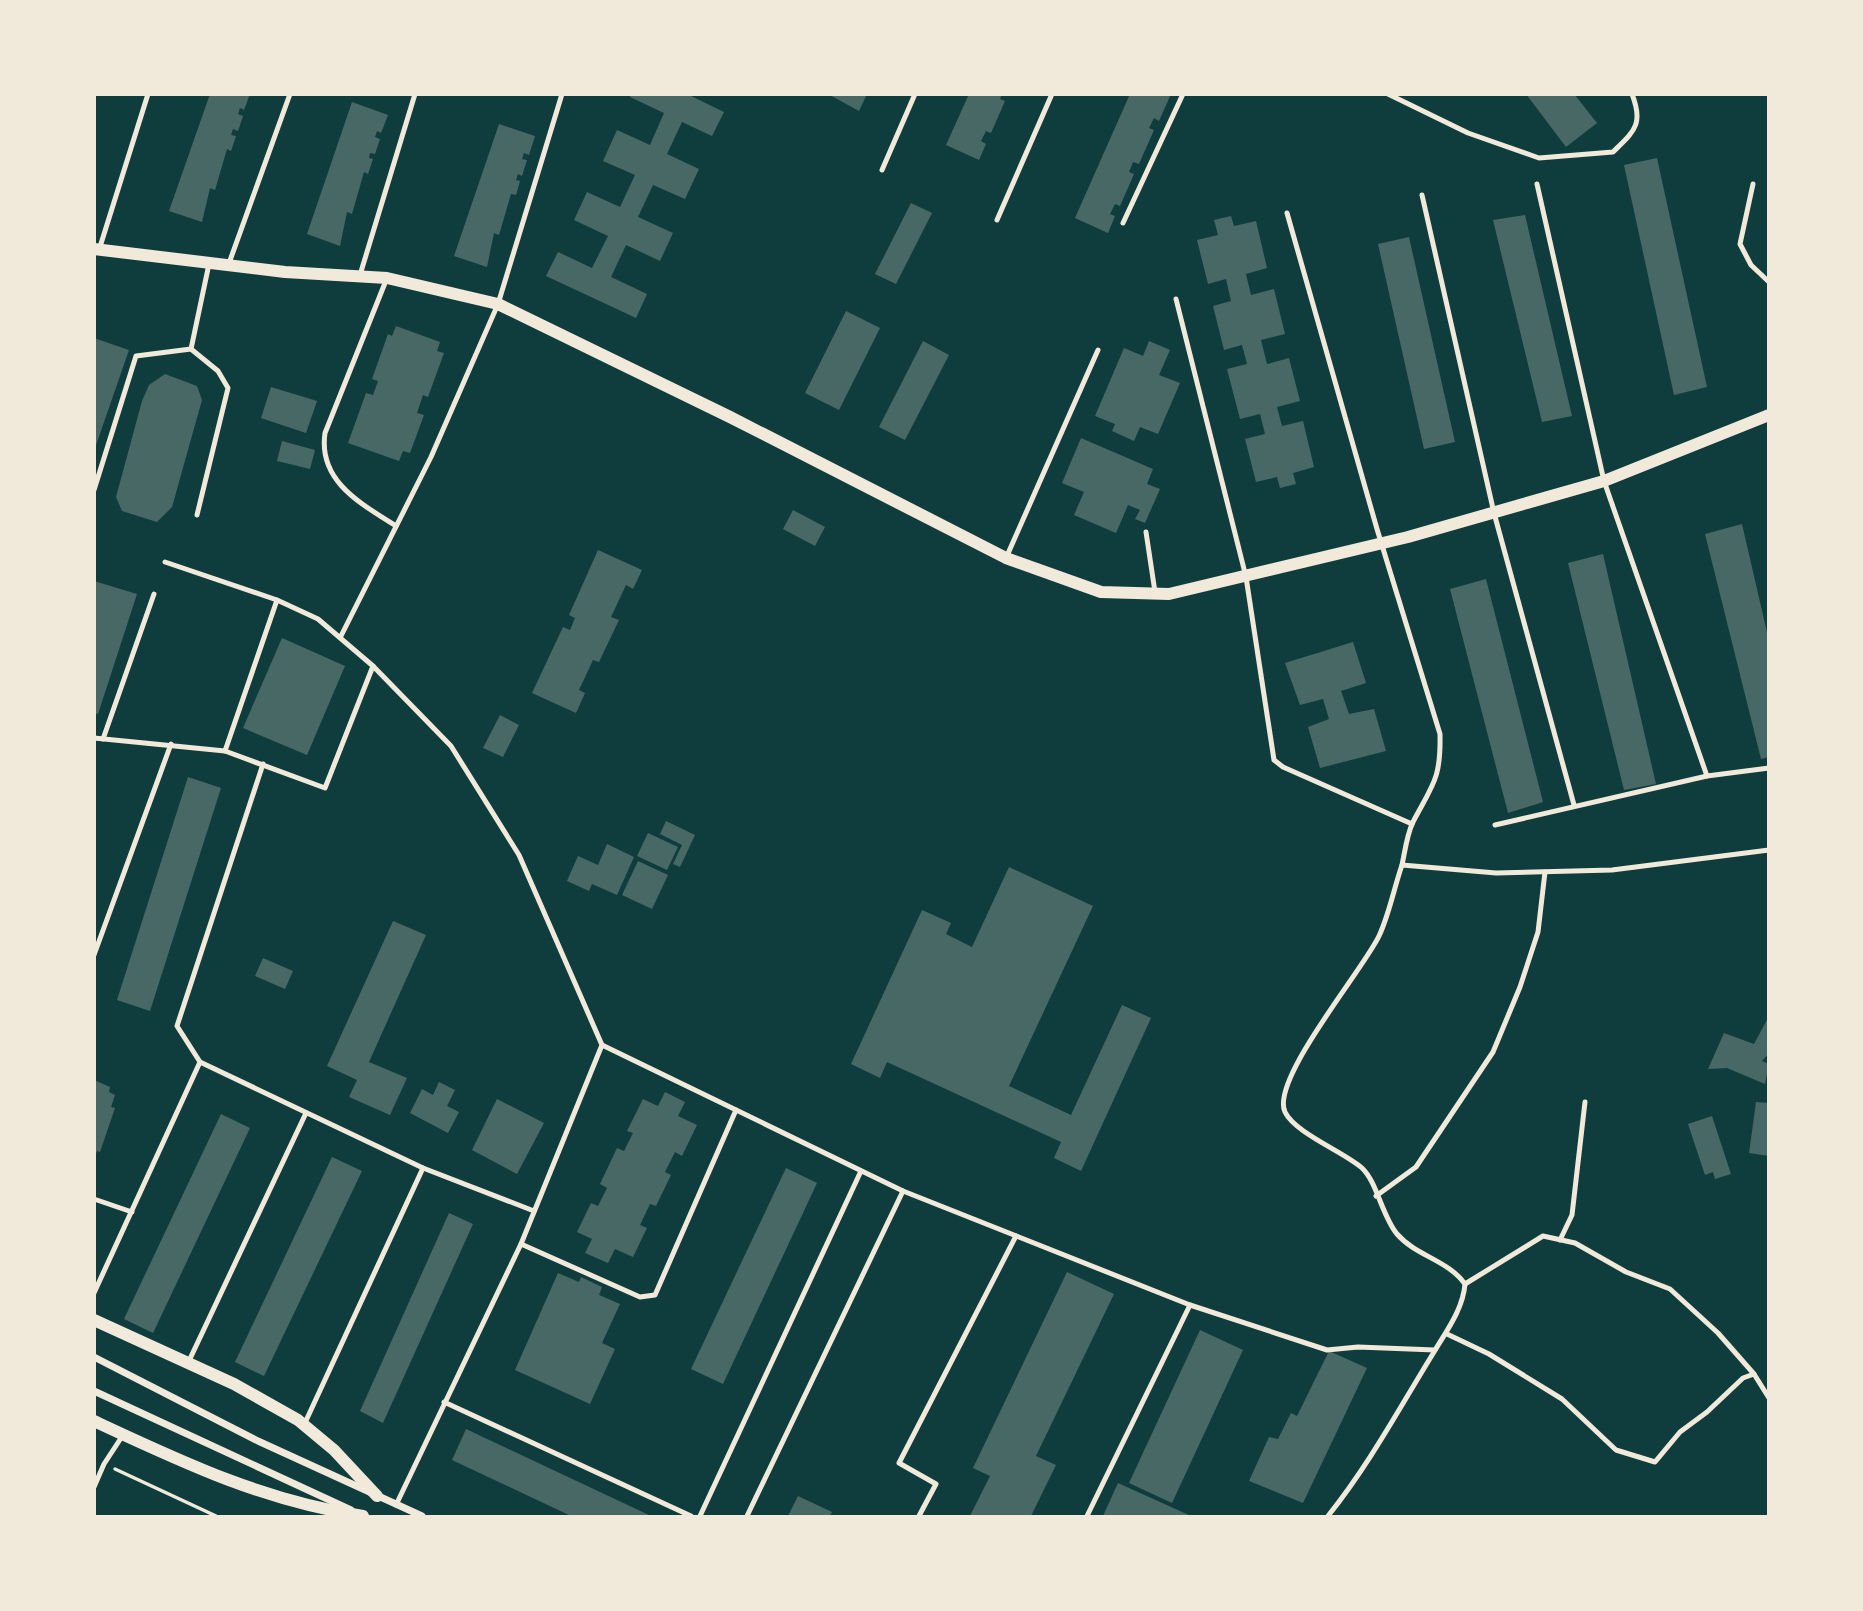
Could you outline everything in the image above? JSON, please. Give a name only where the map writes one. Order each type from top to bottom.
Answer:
[{"type":"street","points":[[97,250],[228,266],[387,278],[498,303],[730,417],[1006,558],[1101,592],[1169,594],[1382,543],[1604,481],[1769,415]]},
{"type":"street","points":[[94,1320],[234,1384],[304,1425],[334,1450],[377,1496]]},
{"type":"street","points":[[94,1357],[258,1441],[422,1517]]},
{"type":"street","points":[[94,1391],[365,1517]]},
{"type":"street","points":[[94,1420],[250,1490],[313,1509],[365,1517]]},
{"type":"lane","points":[[97,250],[148,94]]},
{"type":"lane","points":[[228,266],[290,94]]},
{"type":"lane","points":[[360,275],[415,94]]},
{"type":"lane","points":[[341,636],[431,457],[498,303],[562,94]]},
{"type":"lane","points":[[882,170],[915,94]]},
{"type":"lane","points":[[997,220],[1052,94]]},
{"type":"lane","points":[[1123,223],[1182,94]]},
{"type":"lane","points":[[1388,94],[1468,133],[1539,158],[1613,152],[1635,130],[1639,113],[1632,94]]},
{"type":"lane","points":[[1537,184],[1604,481],[1707,776]]},
{"type":"lane","points":[[1753,184],[1740,244],[1751,265],[1769,282]]},
{"type":"lane","points":[[1422,195],[1494,513],[1574,805]]},
{"type":"lane","points":[[1287,213],[1440,734],[1441,762],[1435,786],[1412,824],[1379,936],[1295,1065],[1282,1102],[1286,1115],[1298,1125],[1366,1171],[1398,1236],[1411,1248],[1458,1274],[1465,1283],[1464,1297],[1447,1334],[1435,1350],[1403,1408],[1328,1517]]},
{"type":"lane","points":[[191,349],[209,264]]},
{"type":"lane","points":[[387,278],[324,433],[322,451],[329,470],[340,486],[396,526]]},
{"type":"lane","points":[[1176,299],[1246,577],[1274,760],[1283,767],[1412,824]]},
{"type":"lane","points":[[94,490],[136,356],[191,349],[218,371],[228,388],[197,515]]},
{"type":"lane","points":[[1006,558],[1098,350]]},
{"type":"lane","points":[[1146,532],[1155,592]]},
{"type":"lane","points":[[165,562],[277,600],[318,619],[373,666],[451,746],[519,855],[602,1045],[904,1191],[1190,1305],[1327,1350],[1358,1347],[1435,1350]]},
{"type":"lane","points":[[103,739],[154,594]]},
{"type":"lane","points":[[225,751],[277,600]]},
{"type":"lane","points":[[94,738],[225,751],[326,788],[373,666]]},
{"type":"lane","points":[[94,955],[171,744]]},
{"type":"lane","points":[[263,764],[177,1026],[201,1062],[423,1168],[534,1211]]},
{"type":"lane","points":[[1495,825],[1707,776],[1769,768]]},
{"type":"lane","points":[[1402,865],[1496,873],[1612,870],[1769,850]]},
{"type":"lane","points":[[1376,1196],[1416,1167],[1493,1052],[1520,987],[1538,932],[1545,872]]},
{"type":"lane","points":[[396,1504],[521,1244],[602,1045]]},
{"type":"lane","points":[[94,1293],[201,1062]]},
{"type":"lane","points":[[1560,1240],[1572,1215],[1586,1102]]},
{"type":"lane","points":[[521,1244],[640,1297],[655,1295],[736,1110]]},
{"type":"lane","points":[[188,1363],[306,1113]]},
{"type":"lane","points":[[304,1425],[423,1168]]},
{"type":"lane","points":[[700,1517],[861,1171]]},
{"type":"lane","points":[[747,1517],[904,1191]]},
{"type":"lane","points":[[94,1199],[132,1212]]},
{"type":"lane","points":[[1465,1283],[1542,1236],[1575,1243],[1626,1272],[1670,1289],[1718,1333],[1754,1374],[1769,1398]]},
{"type":"lane","points":[[919,1517],[936,1484],[898,1463],[1016,1237]]},
{"type":"lane","points":[[1087,1517],[1190,1305]]},
{"type":"lane","points":[[1447,1334],[1489,1354],[1562,1399],[1616,1450],[1655,1462],[1680,1432],[1707,1412],[1743,1378],[1754,1374]]},
{"type":"lane","points":[[444,1402],[691,1517]]},
{"type":"lane","points":[[94,1487],[104,1464],[124,1434]]},
{"type":"path","points":[[104,1464],[216,1517]]},
{"type":"building","points":[[210,94],[250,94],[244,110],[240,108],[238,114],[243,116],[238,131],[233,129],[231,135],[236,136],[231,151],[227,149],[215,190],[210,188],[202,222],[169,211]]},
{"type":"building","points":[[631,94],[687,94],[724,112],[712,136],[682,122],[667,154],[699,169],[685,199],[653,185],[638,217],[673,233],[660,261],[626,245],[611,277],[647,294],[636,318],[546,276],[558,252],[592,268],[608,236],[574,220],[587,192],[620,207],[635,175],[603,161],[617,130],[650,145],[664,113],[630,97]]},
{"type":"building","points":[[828,94],[867,94],[859,111]]},
{"type":"building","points":[[969,94],[1002,94],[1000,99],[1005,101],[991,133],[986,131],[981,141],[986,144],[979,160],[946,145]]},
{"type":"building","points":[[1130,94],[1171,94],[1159,121],[1154,118],[1149,128],[1154,130],[1139,164],[1133,162],[1129,172],[1134,174],[1120,206],[1115,204],[1110,214],[1115,216],[1108,233],[1075,218]]},
{"type":"building","points":[[1526,94],[1574,94],[1597,123],[1566,147]]},
{"type":"building","points":[[352,102],[388,115],[381,133],[377,131],[375,137],[380,139],[375,154],[370,153],[369,158],[373,159],[368,174],[364,172],[352,214],[347,212],[340,246],[307,234]]},
{"type":"building","points":[[499,124],[535,136],[529,155],[524,153],[522,159],[527,160],[522,176],[518,174],[516,180],[520,181],[516,195],[511,194],[499,235],[494,233],[487,267],[454,256]]},
{"type":"building","points":[[1657,158],[1707,387],[1674,395],[1624,165]]},
{"type":"building","points":[[911,203],[932,213],[896,284],[875,274]]},
{"type":"building","points":[[1525,215],[1572,416],[1542,422],[1493,220]]},
{"type":"building","points":[[1231,216],[1234,226],[1256,221],[1267,268],[1246,274],[1251,295],[1274,289],[1285,334],[1261,340],[1267,364],[1289,358],[1300,401],[1277,407],[1282,426],[1303,421],[1314,467],[1293,473],[1296,484],[1280,488],[1277,477],[1256,482],[1245,439],[1265,434],[1260,414],[1240,419],[1227,369],[1247,364],[1242,345],[1224,350],[1213,306],[1231,301],[1226,279],[1208,284],[1197,240],[1218,235],[1214,220]]},
{"type":"building","points":[[1409,237],[1455,442],[1424,449],[1378,244]]},
{"type":"building","points":[[846,311],[880,328],[839,410],[805,393]]},
{"type":"building","points":[[396,326],[440,342],[437,351],[444,353],[428,397],[423,395],[417,413],[424,415],[410,453],[403,451],[399,461],[348,443],[366,393],[373,395],[378,381],[372,379],[388,334],[392,336]]},
{"type":"building","points":[[94,338],[129,350],[95,448],[94,448]]},
{"type":"building","points":[[923,341],[949,355],[905,440],[879,427]]},
{"type":"building","points":[[1149,341],[1170,350],[1159,375],[1180,383],[1158,434],[1140,427],[1134,441],[1112,431],[1115,424],[1095,416],[1124,348],[1143,356]]},
{"type":"building","points":[[165,374],[197,386],[202,400],[172,507],[157,522],[122,511],[116,497],[142,401],[149,385]]},
{"type":"building","points":[[271,387],[317,401],[306,433],[261,418]]},
{"type":"building","points":[[1081,438],[1153,469],[1147,484],[1160,489],[1145,523],[1135,519],[1140,510],[1128,505],[1116,533],[1074,515],[1084,492],[1062,483]]},
{"type":"building","points":[[282,441],[315,450],[310,469],[277,461]]},
{"type":"building","points":[[793,510],[825,527],[815,546],[783,529]]},
{"type":"building","points":[[1742,524],[1769,641],[1769,757],[1761,759],[1705,534]]},
{"type":"building","points":[[598,550],[642,570],[633,589],[626,585],[611,617],[619,620],[599,662],[593,660],[579,690],[585,693],[576,713],[532,693],[563,627],[570,630],[575,618],[569,615]]},
{"type":"building","points":[[1603,554],[1656,784],[1624,790],[1568,563]]},
{"type":"building","points":[[1486,579],[1543,802],[1508,813],[1450,589]]},
{"type":"building","points":[[94,581],[137,594],[98,714],[94,713]]},
{"type":"building","points":[[282,638],[345,666],[307,755],[243,728]]},
{"type":"building","points":[[1353,642],[1366,683],[1341,691],[1349,714],[1374,709],[1386,751],[1320,768],[1308,727],[1329,719],[1323,699],[1300,705],[1285,663]]},
{"type":"building","points":[[500,715],[519,725],[503,757],[483,748]]},
{"type":"building","points":[[188,777],[221,788],[150,1011],[117,1000]]},
{"type":"building","points":[[666,821],[695,835],[680,867],[673,864],[682,845],[660,834]]},
{"type":"building","points":[[648,833],[678,847],[667,870],[637,856]]},
{"type":"building","points":[[607,844],[634,857],[617,895],[592,884],[589,891],[567,881],[578,856],[598,865]]},
{"type":"building","points":[[638,861],[668,875],[652,909],[622,895]]},
{"type":"building","points":[[1009,867],[1093,906],[1009,1086],[1071,1115],[1122,1005],[1151,1018],[1081,1171],[1054,1158],[1061,1142],[887,1062],[880,1078],[851,1064],[922,910],[951,923],[946,934],[972,947]]},
{"type":"building","points":[[393,921],[426,935],[369,1062],[407,1078],[390,1115],[349,1097],[357,1080],[327,1066]]},
{"type":"building","points":[[263,958],[293,971],[285,989],[255,976]]},
{"type":"building","points":[[1769,1016],[1769,1053],[1762,1061],[1769,1064],[1765,1084],[1727,1068],[1708,1069],[1724,1033],[1754,1044]]},
{"type":"building","points":[[94,1080],[110,1087],[109,1092],[115,1095],[111,1107],[115,1108],[100,1152],[97,1151],[95,1156]]},
{"type":"building","points":[[439,1082],[455,1090],[447,1106],[459,1112],[448,1133],[410,1113],[422,1089],[433,1095]]},
{"type":"building","points":[[665,1092],[685,1102],[678,1116],[697,1125],[682,1156],[675,1152],[665,1172],[671,1175],[656,1206],[650,1204],[640,1225],[647,1228],[633,1257],[615,1249],[608,1263],[585,1253],[592,1239],[577,1232],[591,1203],[598,1206],[607,1188],[600,1184],[617,1148],[624,1151],[633,1133],[627,1131],[643,1099],[658,1106]]},
{"type":"building","points":[[497,1099],[544,1123],[517,1174],[472,1150]]},
{"type":"building","points":[[1756,1102],[1769,1103],[1769,1156],[1749,1153]]},
{"type":"building","points":[[221,1114],[250,1128],[153,1333],[124,1319]]},
{"type":"building","points":[[1712,1116],[1731,1174],[1715,1179],[1713,1172],[1705,1175],[1688,1124]]},
{"type":"building","points":[[332,1157],[362,1171],[264,1376],[235,1362]]},
{"type":"building","points":[[786,1168],[817,1183],[723,1384],[691,1369]]},
{"type":"building","points":[[449,1213],[473,1224],[383,1423],[360,1411]]},
{"type":"building","points":[[1067,1272],[1114,1294],[1036,1456],[1056,1465],[1031,1516],[970,1516],[990,1476],[973,1468]]},
{"type":"building","points":[[558,1273],[579,1282],[581,1277],[602,1287],[599,1295],[620,1304],[602,1343],[615,1349],[590,1404],[515,1370]]},
{"type":"building","points":[[1200,1330],[1243,1350],[1172,1503],[1129,1483]]},
{"type":"building","points":[[1329,1351],[1367,1368],[1303,1503],[1249,1481],[1269,1437],[1278,1439],[1291,1413],[1297,1416]]},
{"type":"building","points":[[466,1429],[651,1516],[571,1516],[452,1460]]},
{"type":"building","points":[[1118,1483],[1191,1516],[1103,1516]]},
{"type":"building","points":[[798,1496],[832,1512],[830,1516],[788,1516]]}]
